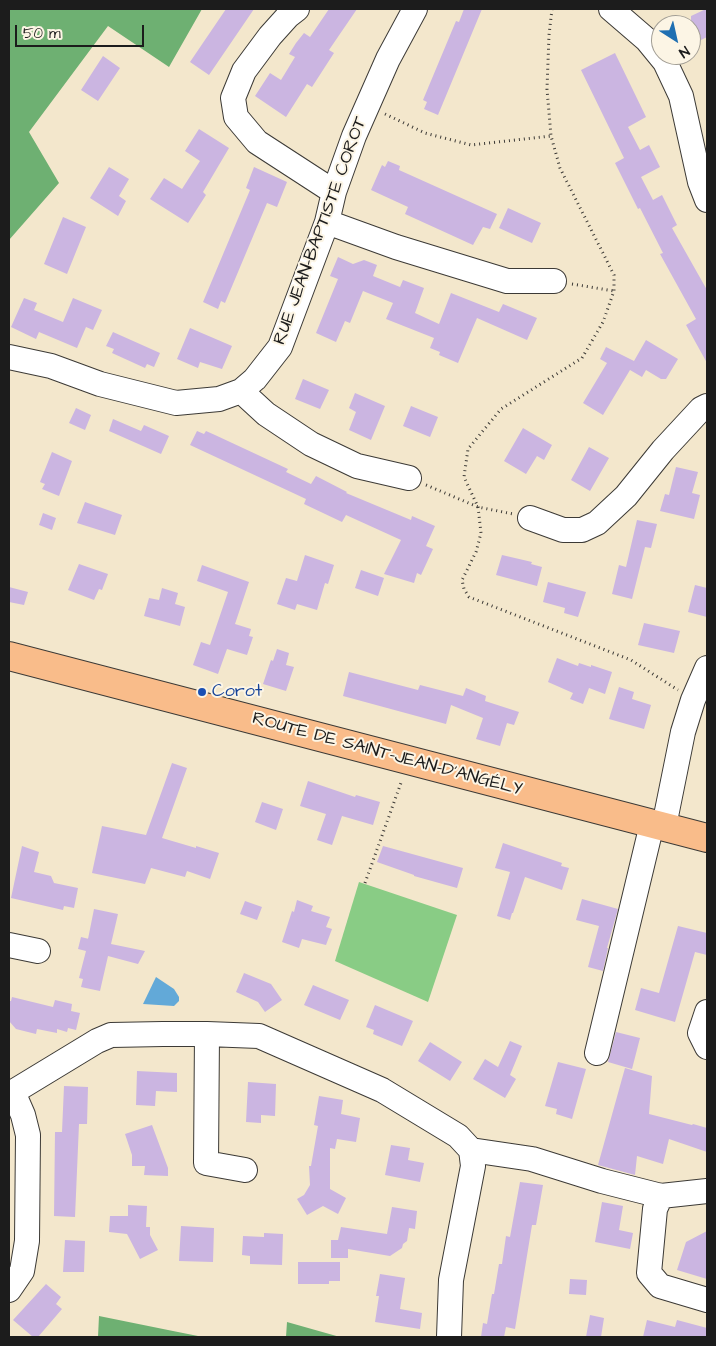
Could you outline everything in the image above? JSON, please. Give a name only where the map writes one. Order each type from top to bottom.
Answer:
[{"type":"main road","name":"ROUTE DE SAINT-JEAN-D'ANGÉLY","points":[[9,656],[707,838]]},
{"type":"street","points":[[297,9],[270,36],[244,71],[233,98],[236,117],[257,142],[334,192]]},
{"type":"street","name":"RUE JEAN-BAPTISTE COROT","points":[[9,357],[51,366],[100,384],[176,403],[219,399],[242,391],[255,379],[280,347],[327,222],[334,192],[354,136],[388,59],[414,9]]},
{"type":"street","points":[[611,9],[647,40],[665,62],[681,96],[700,182],[707,200]]},
{"type":"street","points":[[327,222],[396,247],[507,281],[554,281]]},
{"type":"street","points":[[242,391],[266,414],[311,444],[357,466],[409,478]]},
{"type":"street","points":[[530,518],[563,530],[582,530],[597,523],[626,496],[663,450],[701,409],[707,406]]},
{"type":"street","points":[[597,1053],[683,732],[693,700],[707,668]]},
{"type":"street","points":[[9,945],[38,951]]},
{"type":"street","points":[[707,1012],[700,1033],[707,1047]]},
{"type":"street","points":[[207,1034],[206,1163],[245,1170]]},
{"type":"street","points":[[9,1290],[22,1271],[27,1241],[28,1135],[23,1115],[11,1092],[97,1041],[111,1035],[207,1034],[259,1036],[382,1090],[458,1136],[471,1150],[473,1166],[450,1280],[449,1337]]},
{"type":"street","points":[[471,1150],[532,1158],[602,1181],[660,1196],[707,1191]]},
{"type":"street","points":[[660,1196],[655,1209],[649,1273],[660,1286],[707,1300]]},
{"type":"path","points":[[552,9],[547,90],[551,136],[560,168],[614,275],[614,291],[604,322],[582,358],[501,409],[468,448],[464,477],[478,507],[481,533],[476,552],[462,580],[464,589],[469,597],[631,660],[693,700]]},
{"type":"path","points":[[367,106],[425,133],[471,146],[551,136]]},
{"type":"path","points":[[554,281],[614,291]]},
{"type":"path","points":[[409,478],[478,507],[530,518]]},
{"type":"path","points":[[365,883],[409,761]]},
{"type":"green space","points":[[9,9],[202,9],[169,67],[108,26],[29,132],[59,183],[9,240]]},
{"type":"green space","points":[[359,882],[457,915],[428,1002],[335,961]]},
{"type":"green space","points":[[99,1316],[168,1330],[203,1337],[98,1337]]},
{"type":"green space","points":[[287,1322],[340,1337],[286,1337]]},
{"type":"water","points":[[156,977],[174,989],[179,997],[179,1001],[174,1006],[143,1004]]},
{"type":"building","points":[[226,9],[254,9],[209,75],[190,62]]},
{"type":"building","points":[[329,9],[357,9],[329,50],[334,53],[312,87],[307,84],[286,117],[255,96],[270,73],[281,80],[295,57],[289,54],[296,43],[304,33],[310,37]]},
{"type":"building","points":[[464,9],[482,9],[438,115],[424,109],[427,102],[423,100],[456,21],[459,22]]},
{"type":"building","points":[[707,9],[707,37],[701,40],[701,15],[693,15]]},
{"type":"building","points":[[615,53],[646,117],[628,127],[640,150],[649,145],[660,167],[641,177],[653,200],[662,195],[677,225],[672,228],[707,290],[707,363],[686,325],[696,319],[660,254],[663,253],[615,163],[624,158],[581,70]]},
{"type":"building","points":[[103,56],[120,68],[98,101],[81,90]]},
{"type":"building","points":[[199,129],[229,148],[203,192],[206,195],[188,223],[150,199],[164,178],[182,189],[200,161],[185,151]]},
{"type":"building","points":[[388,161],[400,166],[399,170],[497,214],[490,229],[483,227],[473,245],[405,214],[408,207],[371,190],[382,165],[385,167]]},
{"type":"building","points":[[109,167],[129,179],[119,196],[126,201],[118,216],[90,198]]},
{"type":"building","points":[[254,167],[287,182],[277,207],[267,203],[225,303],[221,301],[218,309],[203,302],[250,190],[246,188]]},
{"type":"building","points":[[508,208],[541,223],[532,243],[499,228]]},
{"type":"building","points":[[63,217],[86,227],[67,274],[44,264]]},
{"type":"building","points":[[338,257],[353,264],[364,260],[377,265],[373,276],[400,287],[403,280],[424,288],[415,313],[439,324],[451,293],[499,312],[503,304],[537,318],[527,340],[477,318],[458,363],[439,355],[440,352],[430,348],[434,338],[386,319],[393,303],[363,291],[350,323],[345,321],[336,342],[316,333],[338,279],[330,276]]},
{"type":"building","points":[[24,298],[37,303],[34,310],[63,322],[73,298],[102,310],[93,330],[86,327],[77,348],[39,332],[36,339],[11,327]]},
{"type":"building","points":[[190,328],[232,346],[222,369],[200,362],[198,368],[177,359]]},
{"type":"building","points":[[113,332],[160,353],[154,367],[147,364],[145,368],[112,353],[114,349],[106,346]]},
{"type":"building","points":[[646,340],[678,359],[666,379],[661,379],[646,370],[642,377],[630,370],[603,415],[583,403],[607,363],[600,359],[606,347],[634,361]]},
{"type":"building","points":[[303,379],[329,390],[320,409],[295,399]]},
{"type":"building","points":[[355,393],[385,406],[371,440],[349,430],[356,412],[349,408]]},
{"type":"building","points":[[411,406],[438,417],[430,437],[403,426]]},
{"type":"building","points":[[76,408],[91,415],[85,430],[69,423]]},
{"type":"building","points":[[113,419],[141,431],[144,425],[169,436],[161,454],[109,431]]},
{"type":"building","points":[[523,428],[552,445],[544,460],[537,456],[526,474],[504,461]]},
{"type":"building","points":[[197,431],[204,434],[206,431],[215,435],[288,469],[286,472],[311,484],[316,476],[346,493],[411,520],[412,516],[435,526],[426,546],[433,549],[421,575],[417,573],[414,583],[384,574],[401,540],[346,515],[342,522],[304,504],[306,499],[190,445]]},
{"type":"building","points":[[589,447],[609,458],[590,491],[571,480]]},
{"type":"building","points":[[52,452],[72,461],[59,496],[42,489],[45,484],[40,482]]},
{"type":"building","points":[[676,467],[698,472],[692,493],[700,495],[694,519],[660,511],[665,494],[669,495]]},
{"type":"building","points":[[85,502],[122,515],[115,535],[77,523]]},
{"type":"building","points":[[43,513],[56,518],[52,530],[39,525]]},
{"type":"building","points":[[637,520],[657,524],[651,548],[645,547],[632,599],[612,594],[619,565],[626,567]]},
{"type":"building","points":[[305,555],[334,565],[328,584],[325,583],[317,610],[297,604],[295,610],[277,604],[286,578],[297,581]]},
{"type":"building","points":[[502,555],[532,562],[531,564],[542,567],[537,586],[496,575]]},
{"type":"building","points":[[79,564],[108,574],[102,590],[99,589],[94,600],[68,590]]},
{"type":"building","points":[[202,565],[249,582],[235,624],[251,629],[249,636],[253,637],[247,655],[227,649],[218,674],[193,665],[201,642],[210,645],[228,592],[197,581]]},
{"type":"building","points":[[361,570],[384,578],[378,596],[355,588]]},
{"type":"building","points":[[548,582],[586,592],[578,617],[564,613],[565,608],[543,602]]},
{"type":"building","points":[[695,585],[707,588],[707,617],[688,612]]},
{"type":"building","points":[[9,587],[28,592],[24,605],[9,602]]},
{"type":"building","points":[[162,588],[178,593],[175,604],[185,607],[180,626],[144,616],[149,598],[159,600]]},
{"type":"building","points":[[644,623],[680,631],[674,653],[638,645]]},
{"type":"building","points":[[277,649],[289,653],[286,665],[294,667],[286,691],[263,684]]},
{"type":"building","points":[[557,658],[578,666],[579,663],[591,667],[591,665],[612,672],[605,694],[589,688],[583,704],[570,699],[573,693],[548,682]]},
{"type":"building","points":[[349,672],[418,690],[420,685],[463,696],[466,688],[486,696],[485,701],[519,712],[514,725],[507,723],[500,746],[476,739],[483,718],[451,705],[446,724],[343,696]]},
{"type":"building","points":[[619,687],[634,692],[632,699],[651,705],[644,729],[609,719]]},
{"type":"building","points":[[172,763],[187,768],[162,838],[219,853],[210,879],[187,871],[185,877],[151,868],[145,884],[92,873],[102,826],[146,835]]},
{"type":"building","points":[[308,781],[355,797],[356,795],[380,802],[373,825],[342,816],[332,845],[317,840],[326,814],[300,806]]},
{"type":"building","points":[[262,802],[283,809],[276,830],[255,822]]},
{"type":"building","points":[[503,843],[562,863],[561,866],[569,868],[562,890],[525,877],[510,920],[497,916],[510,872],[495,868]]},
{"type":"building","points":[[22,846],[39,852],[34,872],[51,876],[54,883],[78,888],[74,908],[64,906],[63,910],[11,898]]},
{"type":"building","points":[[383,846],[463,868],[457,888],[414,876],[377,862]]},
{"type":"building","points":[[582,899],[618,909],[607,948],[603,971],[588,967],[599,926],[576,920]]},
{"type":"building","points":[[297,900],[313,906],[311,911],[330,917],[326,927],[332,929],[326,945],[302,939],[299,948],[282,942]]},
{"type":"building","points":[[245,901],[262,907],[257,920],[240,914]]},
{"type":"building","points":[[94,909],[118,914],[111,944],[145,951],[138,964],[108,956],[100,991],[81,987],[83,979],[79,978],[86,951],[78,949],[81,937],[88,939]]},
{"type":"building","points":[[678,926],[707,933],[707,955],[695,952],[675,1022],[635,1010],[641,988],[659,993]]},
{"type":"building","points":[[244,973],[271,984],[282,1000],[265,1012],[258,1002],[236,992]]},
{"type":"building","points":[[313,985],[349,1000],[340,1020],[304,1005]]},
{"type":"building","points":[[12,997],[53,1007],[55,1000],[72,1004],[71,1011],[80,1013],[76,1030],[68,1028],[67,1032],[57,1029],[57,1033],[37,1029],[36,1034],[16,1029],[9,1021],[9,1001],[11,1001]]},
{"type":"building","points":[[375,1005],[413,1021],[402,1046],[373,1034],[374,1030],[366,1027]]},
{"type":"building","points":[[616,1032],[640,1038],[632,1069],[608,1062]]},
{"type":"building","points":[[510,1041],[522,1046],[510,1075],[516,1079],[505,1098],[473,1079],[485,1059],[498,1067]]},
{"type":"building","points":[[430,1042],[462,1062],[450,1081],[418,1061]]},
{"type":"building","points":[[558,1062],[586,1069],[572,1119],[556,1114],[557,1109],[545,1106]]},
{"type":"building","points":[[625,1068],[652,1076],[649,1114],[707,1128],[707,1152],[669,1139],[663,1164],[637,1156],[635,1175],[598,1165]]},
{"type":"building","points":[[137,1071],[177,1073],[177,1092],[156,1091],[155,1106],[136,1105]]},
{"type":"building","points":[[248,1082],[276,1084],[275,1116],[261,1115],[261,1123],[246,1122]]},
{"type":"building","points":[[64,1086],[88,1087],[87,1124],[79,1124],[75,1217],[54,1216],[55,1132],[62,1132]]},
{"type":"building","points":[[319,1096],[343,1100],[341,1114],[360,1118],[356,1142],[337,1139],[335,1149],[330,1148],[330,1189],[346,1198],[338,1214],[323,1206],[307,1215],[297,1199],[304,1195],[310,1185],[309,1166],[311,1166],[318,1126],[314,1125]]},
{"type":"building","points":[[152,1125],[168,1168],[168,1176],[144,1175],[145,1166],[132,1166],[132,1155],[125,1134]]},
{"type":"building","points":[[391,1145],[410,1148],[408,1160],[424,1163],[420,1182],[385,1175]]},
{"type":"building","points":[[520,1182],[543,1185],[536,1225],[532,1225],[515,1329],[506,1327],[504,1337],[481,1337],[483,1323],[487,1324],[499,1264],[502,1264],[506,1236],[510,1237]]},
{"type":"building","points":[[602,1202],[623,1206],[619,1230],[633,1233],[630,1249],[595,1242]]},
{"type":"building","points":[[128,1205],[147,1206],[146,1227],[150,1227],[150,1235],[158,1250],[140,1259],[127,1234],[109,1232],[110,1216],[128,1216]]},
{"type":"building","points":[[392,1207],[417,1211],[415,1229],[409,1228],[407,1241],[403,1244],[402,1248],[390,1256],[348,1249],[348,1258],[331,1258],[331,1240],[338,1240],[341,1227],[387,1234]]},
{"type":"building","points":[[181,1226],[214,1228],[213,1262],[179,1261]]},
{"type":"building","points":[[707,1231],[707,1279],[677,1270],[686,1242]]},
{"type":"building","points":[[264,1233],[283,1234],[282,1265],[250,1264],[250,1256],[242,1255],[243,1236],[264,1237]]},
{"type":"building","points":[[65,1240],[85,1241],[84,1272],[63,1272]]},
{"type":"building","points":[[298,1262],[340,1262],[340,1281],[329,1281],[329,1284],[298,1284]]},
{"type":"building","points":[[380,1274],[405,1278],[400,1309],[422,1313],[420,1329],[375,1322],[379,1296],[376,1296]]},
{"type":"building","points":[[570,1279],[587,1280],[586,1295],[569,1294]]},
{"type":"building","points":[[46,1284],[61,1297],[56,1304],[62,1309],[38,1337],[33,1337],[13,1320]]},
{"type":"building","points":[[590,1315],[604,1318],[601,1337],[586,1337]]},
{"type":"building","points":[[647,1320],[675,1327],[677,1320],[707,1328],[707,1337],[643,1337]]},
{"type":"place","name":"Corot","points":[[202,692]]}]
